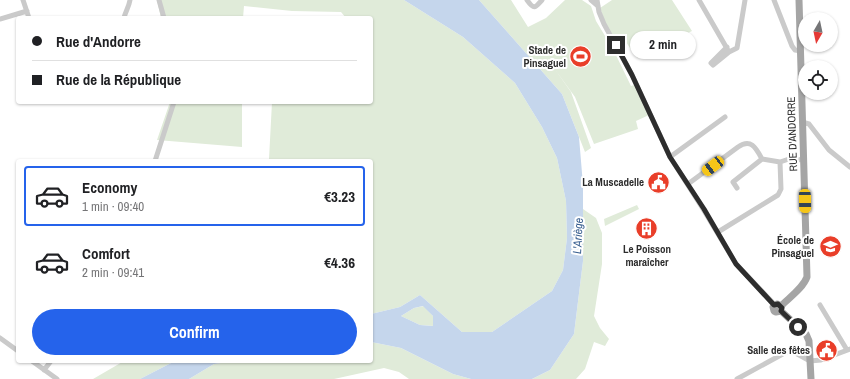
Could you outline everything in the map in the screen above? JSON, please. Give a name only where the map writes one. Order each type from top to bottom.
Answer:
[{"type":"main road","name":"RUE D'ANDORRE","points":[[799,0],[799,12]]},
{"type":"main road","name":"RUE D'ANDORRE","points":[[779,307],[804,284],[807,277],[800,52]]},
{"type":"main road","points":[[779,307],[806,334],[809,341],[811,379]]},
{"type":"street","points":[[23,0],[28,16]]},
{"type":"street","points":[[124,16],[130,0]]},
{"type":"street","points":[[159,0],[163,16]]},
{"type":"street","points":[[527,0],[534,7],[542,0]]},
{"type":"street","points":[[590,0],[598,3],[604,24],[632,75],[670,157],[718,232],[736,264],[779,307]]},
{"type":"street","points":[[699,0],[728,50],[738,48],[745,0]]},
{"type":"street","points":[[774,0],[792,46],[795,50],[798,51]]},
{"type":"street","points":[[0,19],[26,11]]},
{"type":"street","points":[[156,159],[173,104]]},
{"type":"street","points":[[670,157],[725,117]]},
{"type":"street","points":[[802,122],[810,124],[829,150],[850,167]]},
{"type":"street","points":[[688,184],[746,143],[751,144],[758,151],[762,159]]},
{"type":"street","points":[[737,188],[733,182],[762,159],[780,162],[789,159],[804,160]]},
{"type":"street","points":[[718,232],[778,195],[781,189],[780,162]]},
{"type":"street","points":[[737,379],[790,350],[810,361],[821,360],[849,349],[820,305]]},
{"type":"street","points":[[0,338],[16,350]]},
{"type":"street","points":[[35,363],[57,379]]},
{"type":"street","points":[[44,370],[49,363]]},
{"type":"green space","points":[[157,0],[404,0],[463,37],[515,83],[542,127],[557,158],[566,201],[567,238],[563,270],[552,291],[492,332],[462,332],[420,295],[400,307],[373,314],[373,159],[269,159],[272,104],[373,104],[373,16],[344,16],[341,12],[292,11],[244,6],[243,16],[161,16]]},
{"type":"green space","points":[[479,0],[511,0],[528,27],[546,18],[565,0],[582,0],[591,6],[596,21],[613,49],[631,86],[634,85],[649,115],[636,121],[638,129],[594,144],[575,97],[554,68],[571,92],[591,148],[585,152],[562,94]]},
{"type":"green space","points":[[612,0],[672,0],[692,31],[638,58],[626,42],[619,46],[606,25],[600,8]]},
{"type":"green space","points":[[169,104],[242,104],[242,147],[157,140]]},
{"type":"green space","points":[[637,205],[639,209],[605,226],[604,219]]},
{"type":"green space","points":[[583,209],[596,218],[602,233],[602,264],[594,316],[600,328],[609,339],[605,346],[594,342],[585,369],[576,379],[532,379],[550,370],[574,334],[583,261]]},
{"type":"green space","points":[[424,306],[433,316],[434,326],[420,325],[401,316],[414,308]]},
{"type":"green space","points":[[373,342],[401,348],[453,374],[471,379],[409,379],[399,372],[384,368],[334,379],[189,379],[214,364],[373,363]]},
{"type":"green space","points":[[121,363],[171,363],[140,379],[93,379]]},
{"type":"water","name":"L'Ariège","points":[[404,0],[479,0],[562,94],[579,137],[583,185],[583,261],[574,334],[550,370],[532,379],[471,379],[453,374],[401,348],[373,342],[373,314],[400,307],[420,295],[462,332],[492,332],[552,291],[563,270],[567,238],[566,201],[557,158],[542,127],[515,83],[463,37]],"holes":[[[423,306],[433,316],[433,326],[420,325],[401,316],[414,308]]]},
{"type":"water","points":[[171,363],[221,363],[214,364],[189,379],[140,379]]},
{"type":"place","name":"Stade de Pinsaguel","points":[[581,56]]},
{"type":"place","name":"La Muscadelle","points":[[659,182]]},
{"type":"place","name":"Le Poisson maraîcher","points":[[647,229]]},
{"type":"place","name":"École de Pinsaguel","points":[[830,246]]},
{"type":"place","name":"Salle des fêtes","points":[[826,350]]},
{"type":"route","points":[[616,45],[632,75],[669,155],[704,209],[736,264],[774,305],[778,304],[781,306],[781,311],[798,327]]}]
